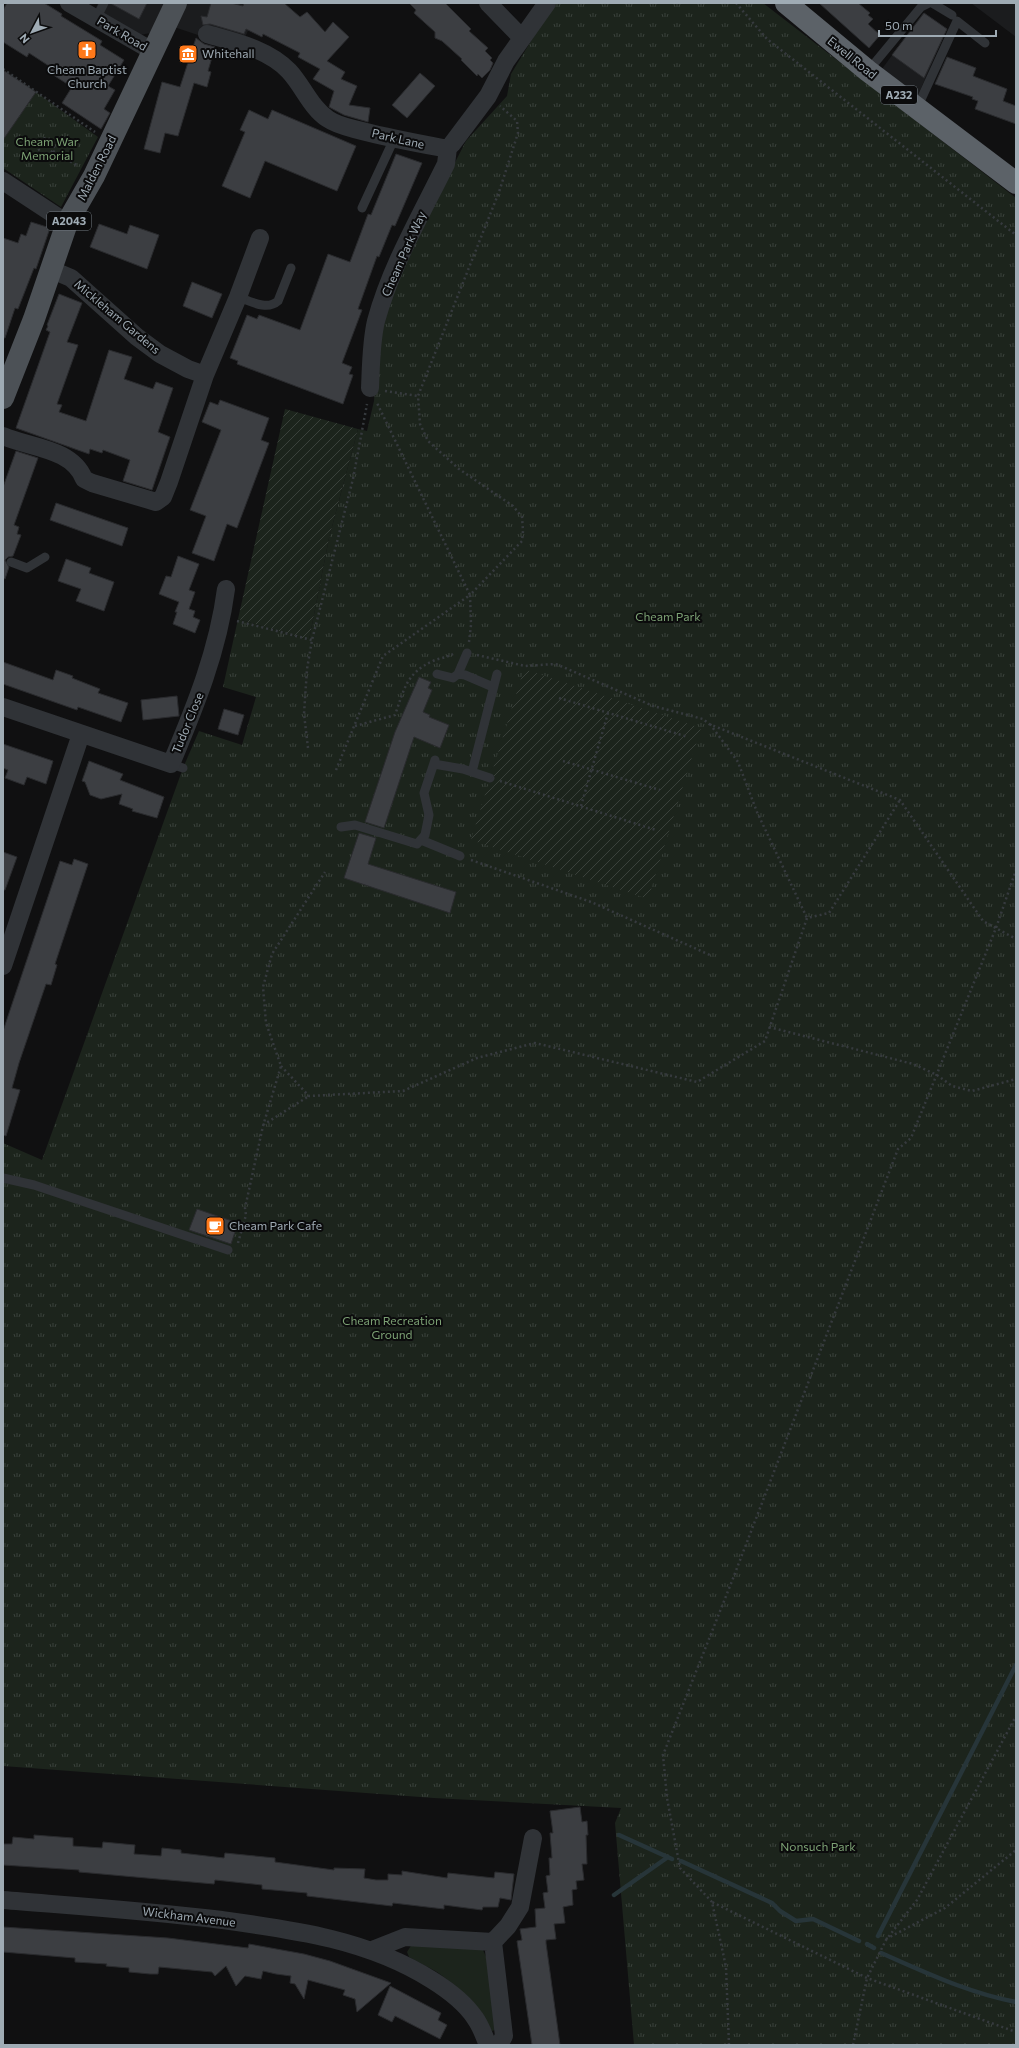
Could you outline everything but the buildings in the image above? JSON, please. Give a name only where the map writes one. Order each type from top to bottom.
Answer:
[{"type":"highway","name":"Ewell Road","points":[[786,3],[868,71],[1016,183]]},
{"type":"main road","name":"A2043","points":[[154,52],[176,3]]},
{"type":"main road","name":"Malden Road","points":[[3,398],[52,270],[68,223],[94,176],[154,52]]},
{"type":"street","name":"Park Road","points":[[69,3],[154,52]]},
{"type":"street","points":[[488,3],[522,38]]},
{"type":"street","points":[[448,148],[488,96],[506,61],[547,3]]},
{"type":"street","name":"Park Lane","points":[[207,34],[262,52],[277,62],[288,70],[318,110],[328,119],[340,125],[394,139],[448,148]]},
{"type":"street","name":"Cheam Park Way","points":[[370,388],[372,352],[376,321],[396,266],[446,164],[448,148]]},
{"type":"street","points":[[3,181],[68,223]]},
{"type":"street","points":[[3,436],[66,457],[81,472],[84,479],[92,483],[156,502],[163,497],[205,375],[238,297],[260,238]]},
{"type":"street","name":"Mickleham Gardens","points":[[52,270],[72,278],[137,337],[160,354],[188,369],[205,375]]},
{"type":"street","name":"Tudor Close","points":[[3,707],[177,766],[201,694],[223,617],[226,589]]},
{"type":"street","points":[[3,966],[81,734]]},
{"type":"street","points":[[499,2045],[504,2036],[493,1942],[508,1926],[520,1907],[533,1838]]},
{"type":"street","name":"Wickham Avenue","points":[[3,1900],[173,1914],[272,1927],[342,1941],[372,1950],[415,1969],[450,1992],[475,2018],[488,2045]]},
{"type":"street","points":[[372,1950],[405,1937],[493,1942]]},
{"type":"lane","points":[[96,19],[104,3]]},
{"type":"lane","points":[[868,71],[925,4],[936,4],[952,15]]},
{"type":"lane","points":[[917,108],[957,21],[985,43]]},
{"type":"lane","points":[[362,208],[394,139]]},
{"type":"lane","points":[[238,297],[267,306],[274,304],[278,301],[290,268]]},
{"type":"lane","points":[[11,562],[27,568],[45,557]]},
{"type":"lane","points":[[437,674],[453,678],[458,674],[467,653]]},
{"type":"lane","points":[[458,674],[465,675],[493,687]]},
{"type":"lane","points":[[472,772],[497,674]]},
{"type":"lane","points":[[341,827],[355,825],[417,844],[425,835],[429,815],[424,793],[434,762],[490,778]]},
{"type":"lane","points":[[421,840],[460,856]]},
{"type":"lane","points":[[3,1178],[34,1186],[228,1250]]},
{"type":"path","points":[[736,3],[767,39],[1016,235]]},
{"type":"path","points":[[3,69],[111,142]]},
{"type":"path","points":[[336,770],[383,656],[470,595],[522,541],[524,531],[522,517],[513,506],[459,469],[428,441],[420,424],[418,396],[500,192],[518,132],[517,120],[488,96]]},
{"type":"path","points":[[43,139],[50,139],[54,143],[54,151],[49,154],[44,154],[38,148],[39,142],[43,139]]},
{"type":"path","points":[[54,151],[94,176]]},
{"type":"path","points":[[370,388],[418,396]]},
{"type":"path","points":[[370,388],[470,595],[471,625],[467,653]]},
{"type":"path","points":[[308,748],[304,714],[306,669],[353,479],[370,388]]},
{"type":"path","points":[[223,617],[312,640]]},
{"type":"path","points":[[355,726],[395,715],[407,682],[414,672],[433,660],[454,654],[467,653],[525,666],[555,664],[653,706],[703,720],[900,800],[983,921],[1016,939]]},
{"type":"path","points":[[559,698],[688,738]]},
{"type":"path","points":[[581,806],[608,713]]},
{"type":"path","points":[[263,1126],[309,1096],[403,1091],[476,1058],[535,1043],[697,1082],[765,1041],[807,918],[757,812],[738,762],[710,724]]},
{"type":"path","points":[[563,761],[660,790]]},
{"type":"path","points":[[490,778],[656,830]]},
{"type":"path","points":[[807,918],[829,913],[900,800]]},
{"type":"path","points":[[460,856],[591,902],[710,955]]},
{"type":"path","points":[[1016,870],[996,928],[911,1138],[898,1149],[738,1566],[663,1755],[667,1798],[680,1868],[712,1902],[867,1978],[1016,2032]]},
{"type":"path","points":[[309,1096],[281,1066],[266,1023],[263,986],[272,954],[325,872]]},
{"type":"path","points":[[769,1027],[913,1064],[936,1075],[952,1086],[972,1091],[1016,1079]]},
{"type":"path","points":[[228,1250],[235,1249],[238,1243],[246,1215],[245,1208],[263,1126],[281,1066]]},
{"type":"path","points":[[853,2045],[867,1978],[886,1940],[917,1900],[1016,1716]]},
{"type":"path","points":[[886,1940],[945,1908],[1016,1850]]},
{"type":"path","points":[[712,1902],[726,1967],[729,2045]]},
{"type":"shaded area","points":[[98,3],[260,3],[240,49],[177,28],[140,35],[95,10]]},
{"type":"shaded area","points":[[971,3],[1016,3],[1016,37]]},
{"type":"shaded area","points":[[923,13],[947,29],[918,95],[882,69]]},
{"type":"green space","points":[[554,3],[763,3],[1016,198],[1016,2045],[634,2045],[615,1823],[621,1808],[434,1798],[3,1766],[3,1143],[42,1160],[183,768],[199,731],[242,745],[256,697],[223,687],[238,619],[309,640],[329,538],[358,429],[367,431],[374,401],[378,339],[395,279],[466,141],[507,96],[511,74]]},
{"type":"green space","name":"Cheam War Memorial","points":[[36,92],[98,137],[61,207],[3,168],[3,140]]},
{"type":"green space","points":[[285,409],[358,429],[329,538],[309,640],[238,619]]},
{"type":"green space","points":[[524,669],[701,728],[648,899],[471,840]]},
{"type":"green space","points":[[412,1944],[483,1950],[487,1959],[495,2030],[492,2031],[457,1987],[437,1972],[409,1957],[407,1952]]},
{"type":"waterway","points":[[878,1936],[1016,1665]]},
{"type":"waterway","points":[[619,1835],[672,1859]]},
{"type":"waterway","points":[[614,1895],[668,1857]]},
{"type":"waterway","points":[[681,1861],[772,1903],[780,1911],[796,1921],[813,1919],[859,1941]]},
{"type":"waterway","points":[[867,1944],[874,1948]]},
{"type":"waterway","points":[[881,1953],[964,1988],[1016,2002]]},
{"type":"place","name":"Cheam Baptist Church","points":[[87,50]]},
{"type":"place","name":"Whitehall","points":[[188,54]]},
{"type":"place","name":"Cheam Park Cafe","points":[[215,1226]]},
{"type":"park label","name":"Cheam Park","points":[[668,617]]},
{"type":"park label","name":"Cheam Recreation Ground","points":[[392,1328]]},
{"type":"park label","name":"Nonsuch Park","points":[[818,1847]]}]
